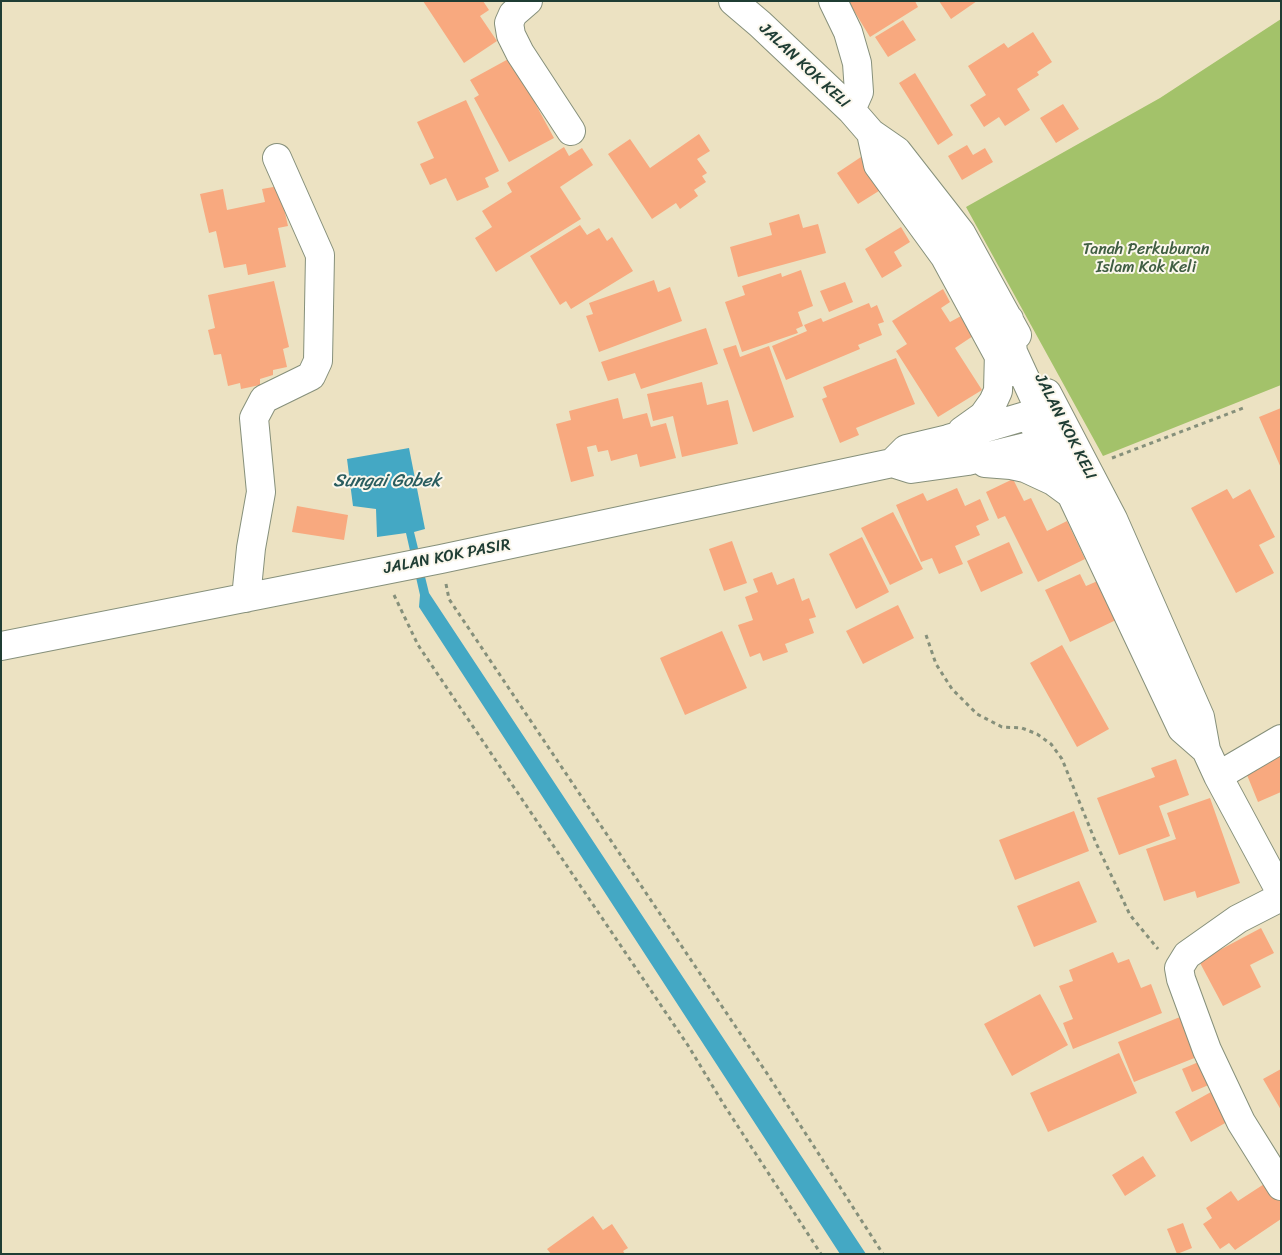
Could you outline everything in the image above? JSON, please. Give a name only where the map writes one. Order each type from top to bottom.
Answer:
[{"type":"street","points":[[528,1],[513,14],[509,23],[511,35],[520,53],[571,131]]},
{"type":"street","name":"JALAN KOK KELI","points":[[733,1],[852,110],[871,133],[897,151],[960,234],[1009,319],[1113,519],[1200,717],[1206,750],[1281,893]]},
{"type":"street","points":[[833,1],[848,32],[858,70],[859,92],[852,110]]},
{"type":"street","name":"JALAN KOK KELI","points":[[871,133],[878,165],[945,257],[1039,428],[1182,729],[1206,750]]},
{"type":"street","points":[[246,598],[261,492],[254,418],[264,399],[311,376],[318,361],[320,255],[277,158]]},
{"type":"street","points":[[1009,319],[1013,352],[1042,415],[1039,428],[1052,433],[1090,499],[1097,508],[1113,519]]},
{"type":"street","points":[[948,439],[974,424],[994,402],[998,391],[998,352]]},
{"type":"street","name":"JALAN KOK PASIR","points":[[1,646],[441,559],[892,463],[906,449],[948,439],[1039,428]]},
{"type":"street","name":"JALAN KOK PASIR","points":[[892,463],[910,470],[968,461],[1039,428]]},
{"type":"street","points":[[968,461],[1025,468],[1053,481],[1071,494]]},
{"type":"street","points":[[1218,776],[1281,739]]},
{"type":"street","points":[[1281,897],[1238,919],[1188,955],[1179,968],[1181,979],[1206,1050],[1241,1122],[1281,1186]]},
{"type":"path","points":[[1086,468],[1246,407]]},
{"type":"path","points":[[441,559],[449,599],[768,1075],[883,1254]]},
{"type":"path","points":[[383,570],[418,645],[689,1047],[724,1105],[822,1254]]},
{"type":"path","points":[[926,635],[936,664],[952,689],[978,714],[1002,727],[1022,728],[1037,734],[1051,744],[1062,759],[1096,843],[1130,915],[1170,963],[1179,968]]},
{"type":"green space","name":"Tanah Perkuburan Islam Kok Keli","points":[[1281,19],[1281,385],[1103,456],[966,207],[1160,98]]},
{"type":"water","name":"Sungai Gobek","points":[[409,448],[425,529],[414,532],[429,593],[866,1254],[840,1254],[419,607],[420,595],[406,533],[377,537],[376,509],[353,506],[347,459]]},
{"type":"building","points":[[423,1],[483,1],[489,10],[480,16],[497,41],[464,63]]},
{"type":"building","points":[[848,1],[915,1],[918,7],[870,37]]},
{"type":"building","points":[[939,1],[977,1],[951,19]]},
{"type":"building","points":[[903,20],[916,40],[888,57],[875,37]]},
{"type":"building","points":[[1033,32],[1052,62],[1037,72],[1039,75],[1017,89],[1030,110],[1005,126],[999,117],[984,127],[970,105],[986,95],[968,66],[1004,43],[1008,48]]},
{"type":"building","points":[[512,57],[540,100],[535,103],[554,138],[509,162],[474,98],[479,95],[470,80]]},
{"type":"building","points":[[915,73],[953,135],[938,145],[899,83]]},
{"type":"building","points":[[466,100],[499,171],[485,178],[489,187],[457,201],[446,178],[430,185],[420,164],[434,158],[417,122]]},
{"type":"building","points":[[1063,104],[1079,129],[1056,143],[1040,118]]},
{"type":"building","points":[[699,134],[710,151],[697,159],[707,173],[702,176],[706,182],[694,190],[698,196],[680,209],[676,203],[652,219],[608,154],[630,139],[650,168]]},
{"type":"building","points":[[967,145],[973,155],[985,148],[993,162],[962,180],[948,156]]},
{"type":"building","points":[[564,147],[569,156],[582,148],[593,165],[560,187],[581,219],[496,272],[475,238],[492,227],[482,211],[512,192],[507,183]]},
{"type":"building","points":[[861,157],[882,189],[858,204],[837,173]]},
{"type":"building","points":[[279,186],[288,226],[278,228],[286,267],[248,275],[246,264],[224,268],[216,231],[209,233],[200,194],[223,189],[227,210],[265,202],[262,189]]},
{"type":"building","points":[[799,214],[803,228],[818,224],[826,253],[738,277],[730,247],[772,235],[769,223]]},
{"type":"building","points":[[580,225],[587,235],[599,228],[607,241],[612,237],[633,271],[571,309],[566,301],[560,305],[530,256]]},
{"type":"building","points":[[901,227],[910,242],[894,252],[902,266],[882,278],[865,249]]},
{"type":"building","points":[[801,270],[813,306],[798,312],[803,326],[796,329],[798,333],[742,352],[725,302],[745,295],[742,286],[781,273],[782,277]]},
{"type":"building","points":[[654,280],[658,292],[670,287],[682,321],[599,352],[586,316],[593,314],[589,303]]},
{"type":"building","points":[[274,281],[289,347],[283,349],[287,367],[273,370],[273,375],[260,379],[260,385],[241,389],[240,383],[228,386],[221,354],[214,355],[208,330],[215,328],[208,295]]},
{"type":"building","points":[[845,282],[853,302],[829,312],[820,291]]},
{"type":"building","points":[[943,289],[950,302],[941,308],[950,322],[961,316],[973,336],[955,348],[982,390],[938,417],[896,351],[907,344],[892,321]]},
{"type":"building","points":[[869,303],[871,308],[877,305],[884,322],[878,324],[882,335],[858,345],[860,349],[786,380],[772,346],[807,331],[804,325],[821,318],[823,322]]},
{"type":"building","points":[[706,328],[718,364],[641,389],[635,373],[608,381],[601,362]]},
{"type":"building","points":[[736,345],[740,357],[769,346],[794,417],[753,432],[723,349]]},
{"type":"building","points":[[896,358],[915,404],[856,428],[859,435],[840,443],[822,399],[827,397],[823,387]]},
{"type":"building","points":[[702,382],[707,405],[728,400],[738,444],[682,457],[673,416],[653,421],[647,394]]},
{"type":"building","points":[[618,398],[623,419],[647,413],[651,427],[666,423],[676,458],[640,467],[637,454],[611,461],[608,450],[598,452],[596,445],[587,447],[594,476],[571,482],[556,424],[571,420],[569,411]]},
{"type":"building","points":[[1281,408],[1281,468],[1259,417]]},
{"type":"building","points":[[1013,479],[1024,501],[1031,498],[1047,531],[1067,521],[1085,559],[1038,582],[1005,516],[998,519],[986,492]]},
{"type":"building","points":[[957,488],[965,506],[980,499],[989,520],[976,526],[980,535],[955,546],[963,564],[939,574],[932,558],[921,562],[896,505],[923,493],[927,501]]},
{"type":"building","points":[[1227,489],[1233,499],[1250,489],[1275,537],[1259,545],[1274,573],[1236,593],[1191,508]]},
{"type":"building","points":[[297,506],[348,515],[344,540],[292,532]]},
{"type":"building","points":[[893,512],[923,569],[890,585],[861,528]]},
{"type":"building","points":[[862,537],[889,592],[856,609],[829,554]]},
{"type":"building","points":[[732,541],[747,583],[724,591],[709,549]]},
{"type":"building","points":[[1009,542],[1023,573],[981,592],[967,561]]},
{"type":"building","points":[[772,572],[777,585],[794,578],[802,601],[809,598],[816,617],[809,619],[814,633],[785,644],[788,652],[763,661],[760,653],[750,657],[738,625],[753,620],[745,597],[758,592],[753,579]]},
{"type":"building","points":[[1080,574],[1086,586],[1100,580],[1118,619],[1070,642],[1045,590]]},
{"type":"building","points":[[898,605],[914,638],[863,664],[846,631]]},
{"type":"building","points":[[722,631],[747,688],[685,715],[660,658]]},
{"type":"building","points":[[1062,645],[1109,729],[1077,747],[1030,663]]},
{"type":"building","points":[[1281,750],[1281,792],[1258,802],[1247,775]]},
{"type":"building","points":[[1176,759],[1189,795],[1159,806],[1170,836],[1119,855],[1097,798],[1155,777],[1151,768]]},
{"type":"building","points":[[1210,798],[1240,883],[1197,898],[1195,891],[1164,901],[1146,849],[1176,839],[1167,813]]},
{"type":"building","points":[[1074,811],[1089,851],[1015,880],[999,840]]},
{"type":"building","points":[[1079,881],[1097,922],[1034,947],[1017,906]]},
{"type":"building","points":[[1261,928],[1274,953],[1250,965],[1261,987],[1223,1006],[1199,961]]},
{"type":"building","points":[[1113,952],[1118,963],[1129,959],[1141,988],[1151,984],[1162,1013],[1073,1049],[1063,1023],[1073,1019],[1059,986],[1073,981],[1069,970]]},
{"type":"building","points":[[1040,994],[1068,1045],[1012,1076],[984,1024]]},
{"type":"building","points":[[1180,1017],[1183,1025],[1192,1021],[1197,1057],[1134,1082],[1118,1042]]},
{"type":"building","points":[[1119,1053],[1137,1093],[1048,1132],[1030,1093]]},
{"type":"building","points":[[1201,1061],[1211,1084],[1192,1092],[1182,1069]]},
{"type":"building","points":[[1281,1069],[1281,1110],[1263,1079]]},
{"type":"building","points":[[1220,1087],[1236,1117],[1191,1142],[1175,1112]]},
{"type":"building","points":[[1143,1156],[1156,1176],[1125,1196],[1112,1175]]},
{"type":"building","points":[[1275,1177],[1281,1187],[1281,1219],[1235,1250],[1229,1243],[1220,1249],[1203,1224],[1212,1218],[1206,1208],[1231,1191],[1238,1201]]},
{"type":"building","points":[[593,1216],[603,1230],[612,1224],[628,1248],[623,1251],[625,1254],[551,1254],[547,1249]]},
{"type":"building","points":[[1183,1223],[1192,1248],[1177,1254],[1167,1229]]}]
